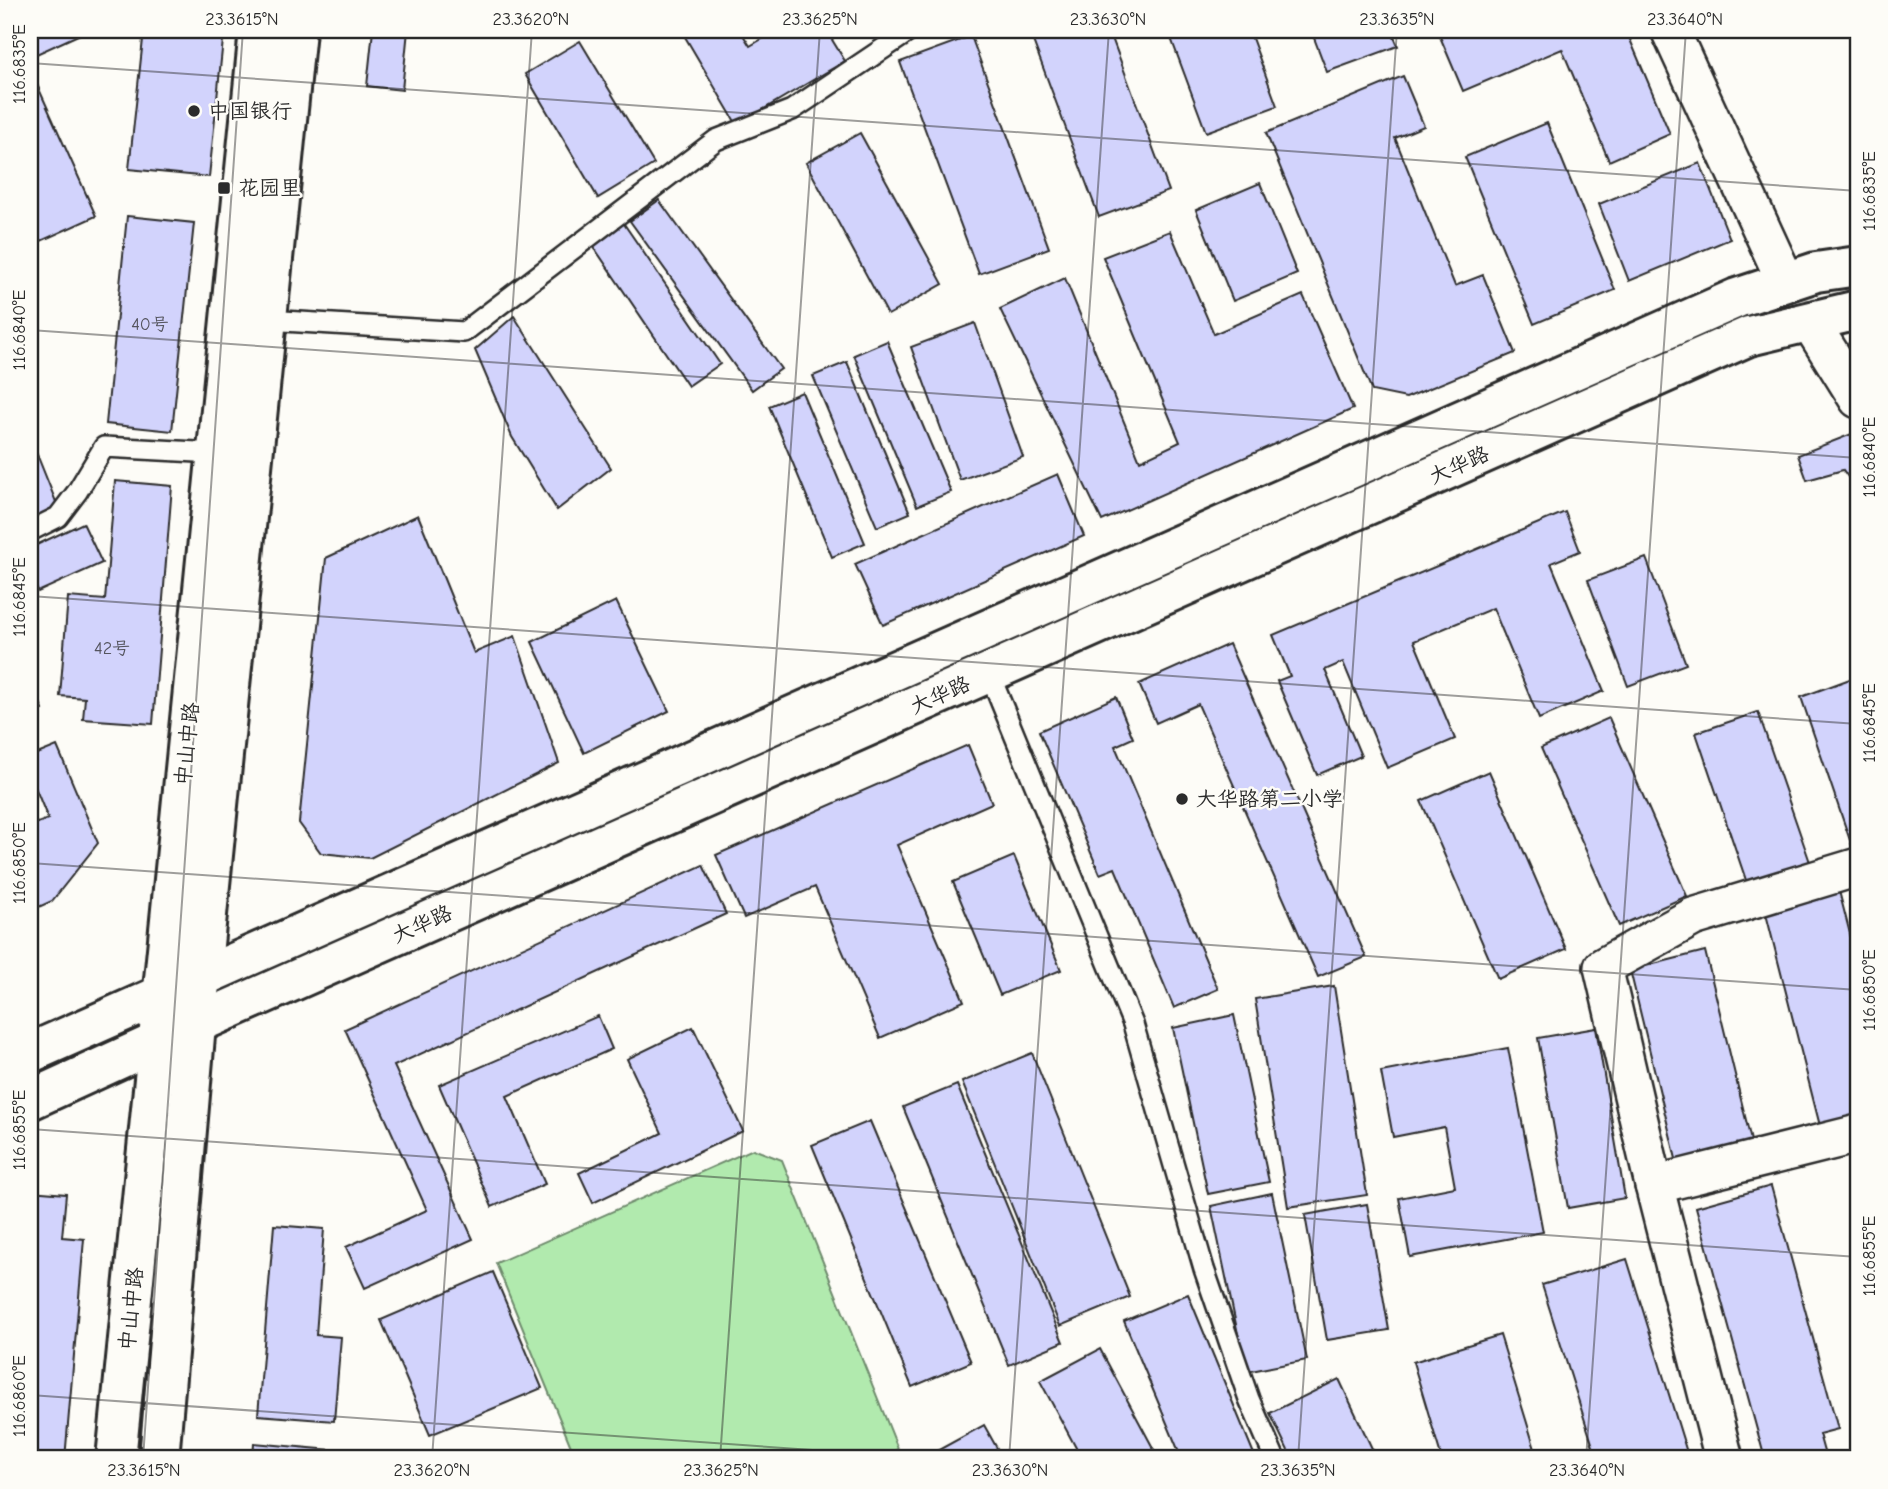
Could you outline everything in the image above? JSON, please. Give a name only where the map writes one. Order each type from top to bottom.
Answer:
[{"type":"street","name":"中山中路","points":[[116,1459],[260,30]]},
{"type":"street","name":"中山中路","points":[[159,1459],[196,1024],[296,30]]},
{"type":"street","points":[[1671,30],[1786,282]]},
{"type":"street","name":"大华路","points":[[30,1053],[1712,310],[1816,272],[1858,267]]},
{"type":"street","name":"大华路","points":[[30,1100],[157,1041],[1749,336],[1858,310]]},
{"type":"street","points":[[1810,322],[1858,399]]},
{"type":"street","points":[[1724,1459],[1654,1185],[1603,967],[1693,917],[1858,867]]},
{"type":"street","points":[[1654,1185],[1858,1134]]},
{"type":"lane","points":[[267,320],[464,332],[716,140],[792,110],[911,30]]},
{"type":"lane","points":[[30,531],[58,517],[77,492],[104,447],[216,453]]},
{"type":"lane","points":[[989,673],[1133,1024],[1204,1269],[1249,1399],[1275,1459]]},
{"type":"green space","points":[[753,1149],[782,1160],[898,1449],[879,1459],[576,1459],[496,1263]]},
{"type":"building","points":[[30,30],[89,30],[30,57]]},
{"type":"building","points":[[144,30],[224,30],[209,177],[129,169]]},
{"type":"building","points":[[373,30],[408,30],[402,90],[367,86]]},
{"type":"building","points":[[681,30],[740,30],[750,46],[777,30],[826,30],[845,61],[737,125]]},
{"type":"building","points":[[1029,30],[1109,30],[1169,191],[1099,217]]},
{"type":"building","points":[[1168,30],[1249,30],[1277,106],[1206,132]]},
{"type":"building","points":[[1311,30],[1391,30],[1398,46],[1327,72]]},
{"type":"building","points":[[1626,30],[1670,134],[1609,161],[1562,49],[1463,91],[1438,32]]},
{"type":"building","points":[[971,36],[1049,248],[979,274],[900,62]]},
{"type":"building","points":[[580,41],[654,164],[598,198],[525,74]]},
{"type":"building","points":[[30,69],[96,216],[30,246]]},
{"type":"building","points":[[1403,76],[1424,126],[1395,138],[1455,286],[1483,275],[1515,353],[1406,398],[1372,391],[1266,133]]},
{"type":"building","points":[[1547,123],[1615,290],[1534,324],[1465,157]]},
{"type":"building","points":[[860,133],[943,284],[888,315],[806,163]]},
{"type":"building","points":[[1700,163],[1730,239],[1629,281],[1599,204]]},
{"type":"building","points":[[1260,183],[1297,274],[1233,301],[1196,210]]},
{"type":"building","points":[[659,200],[781,369],[752,390],[630,221]]},
{"type":"building","points":[[127,216],[194,223],[172,431],[106,424]]},
{"type":"building","points":[[622,221],[720,364],[688,386],[591,243]]},
{"type":"building","points":[[1170,231],[1214,334],[1303,295],[1353,409],[1102,521],[1000,309],[1065,278],[1140,461],[1180,442],[1103,257]]},
{"type":"building","points":[[514,316],[611,468],[557,510],[512,437],[475,350]]},
{"type":"building","points":[[975,323],[1023,457],[960,480],[911,347]]},
{"type":"building","points":[[887,341],[951,492],[917,506],[854,355]]},
{"type":"building","points":[[847,362],[910,513],[877,527],[813,376]]},
{"type":"building","points":[[802,392],[865,543],[832,557],[769,406]]},
{"type":"building","points":[[1857,432],[1858,491],[1843,470],[1807,480],[1798,455]]},
{"type":"building","points":[[30,437],[58,507],[30,518]]},
{"type":"building","points":[[1058,474],[1084,536],[883,625],[855,564]]},
{"type":"building","points":[[115,481],[172,486],[153,724],[83,719],[85,698],[60,696],[68,597],[105,600]]},
{"type":"building","points":[[1565,512],[1580,551],[1551,563],[1604,691],[1539,719],[1493,608],[1414,641],[1455,739],[1387,768],[1343,662],[1325,670],[1361,756],[1317,775],[1277,681],[1290,676],[1273,635]]},
{"type":"building","points":[[418,515],[474,653],[515,636],[559,763],[370,858],[321,853],[299,823],[326,558]]},
{"type":"building","points":[[83,523],[102,563],[38,592],[30,574],[30,548]]},
{"type":"building","points":[[1646,558],[1686,664],[1628,686],[1588,580]]},
{"type":"building","points":[[616,601],[669,711],[584,753],[532,642]]},
{"type":"building","points":[[1229,644],[1366,957],[1318,977],[1198,704],[1156,723],[1139,684]]},
{"type":"building","points":[[1858,676],[1858,848],[1853,849],[1801,697]]},
{"type":"building","points":[[30,678],[43,710],[30,715]]},
{"type":"building","points":[[1116,697],[1133,738],[1115,746],[1218,989],[1174,1008],[1115,868],[1100,874],[1039,731]]},
{"type":"building","points":[[1758,712],[1811,865],[1748,886],[1696,733]]},
{"type":"building","points":[[1609,718],[1687,896],[1619,926],[1541,748]]},
{"type":"building","points":[[968,745],[992,803],[897,845],[964,1001],[880,1038],[815,887],[744,918],[716,855]]},
{"type":"building","points":[[57,746],[98,843],[52,901],[30,911],[30,826],[48,819],[33,782],[30,783],[30,757]]},
{"type":"building","points":[[1489,771],[1566,949],[1498,979],[1421,801]]},
{"type":"building","points":[[1014,856],[1061,970],[1000,995],[953,882]]},
{"type":"building","points":[[703,865],[726,914],[394,1066],[473,1239],[365,1288],[346,1247],[427,1210],[345,1029]]},
{"type":"building","points":[[1839,891],[1858,965],[1858,1116],[1820,1126],[1765,910]]},
{"type":"building","points":[[1705,951],[1752,1145],[1677,1163],[1630,970]]},
{"type":"building","points":[[1334,986],[1367,1195],[1288,1207],[1255,999]]},
{"type":"building","points":[[1234,1015],[1269,1182],[1208,1194],[1173,1028]]},
{"type":"building","points":[[598,1016],[612,1049],[507,1096],[545,1184],[492,1207],[439,1085]]},
{"type":"building","points":[[693,1027],[743,1131],[593,1203],[579,1173],[662,1133],[627,1059]]},
{"type":"building","points":[[1596,1028],[1625,1198],[1568,1208],[1538,1038]]},
{"type":"building","points":[[1508,1048],[1543,1232],[1410,1257],[1399,1198],[1455,1187],[1444,1127],[1393,1137],[1381,1072]]},
{"type":"building","points":[[1032,1053],[1130,1297],[1060,1326],[962,1082]]},
{"type":"building","points":[[957,1085],[1063,1342],[1009,1365],[903,1107]]},
{"type":"building","points":[[870,1121],[971,1362],[912,1387],[812,1145]]},
{"type":"building","points":[[1771,1186],[1838,1429],[1819,1434],[1826,1459],[1765,1459],[1696,1207]]},
{"type":"building","points":[[30,1191],[66,1194],[62,1237],[84,1239],[65,1459],[30,1457]]},
{"type":"building","points":[[1272,1193],[1307,1360],[1246,1372],[1211,1206]]},
{"type":"building","points":[[1367,1204],[1389,1330],[1327,1340],[1305,1215]]},
{"type":"building","points":[[274,1225],[324,1229],[316,1335],[341,1337],[334,1421],[258,1415]]},
{"type":"building","points":[[1627,1259],[1689,1459],[1597,1459],[1542,1285]]},
{"type":"building","points":[[493,1272],[542,1388],[430,1435],[381,1320]]},
{"type":"building","points":[[1188,1294],[1256,1459],[1182,1459],[1124,1321]]},
{"type":"building","points":[[1500,1335],[1538,1459],[1442,1459],[1413,1362]]},
{"type":"building","points":[[1100,1349],[1159,1459],[1082,1459],[1040,1381]]},
{"type":"building","points":[[1339,1379],[1377,1459],[1292,1459],[1270,1413]]},
{"type":"building","points":[[984,1425],[1003,1459],[924,1458]]},
{"type":"building","points":[[254,1443],[331,1450],[330,1459],[253,1459]]},
{"type":"place","name":"中国银行","points":[[194,111]]},
{"type":"place","name":"花园里","points":[[224,188]]},
{"type":"place","name":"大华路第二小学","points":[[1182,799]]}]
